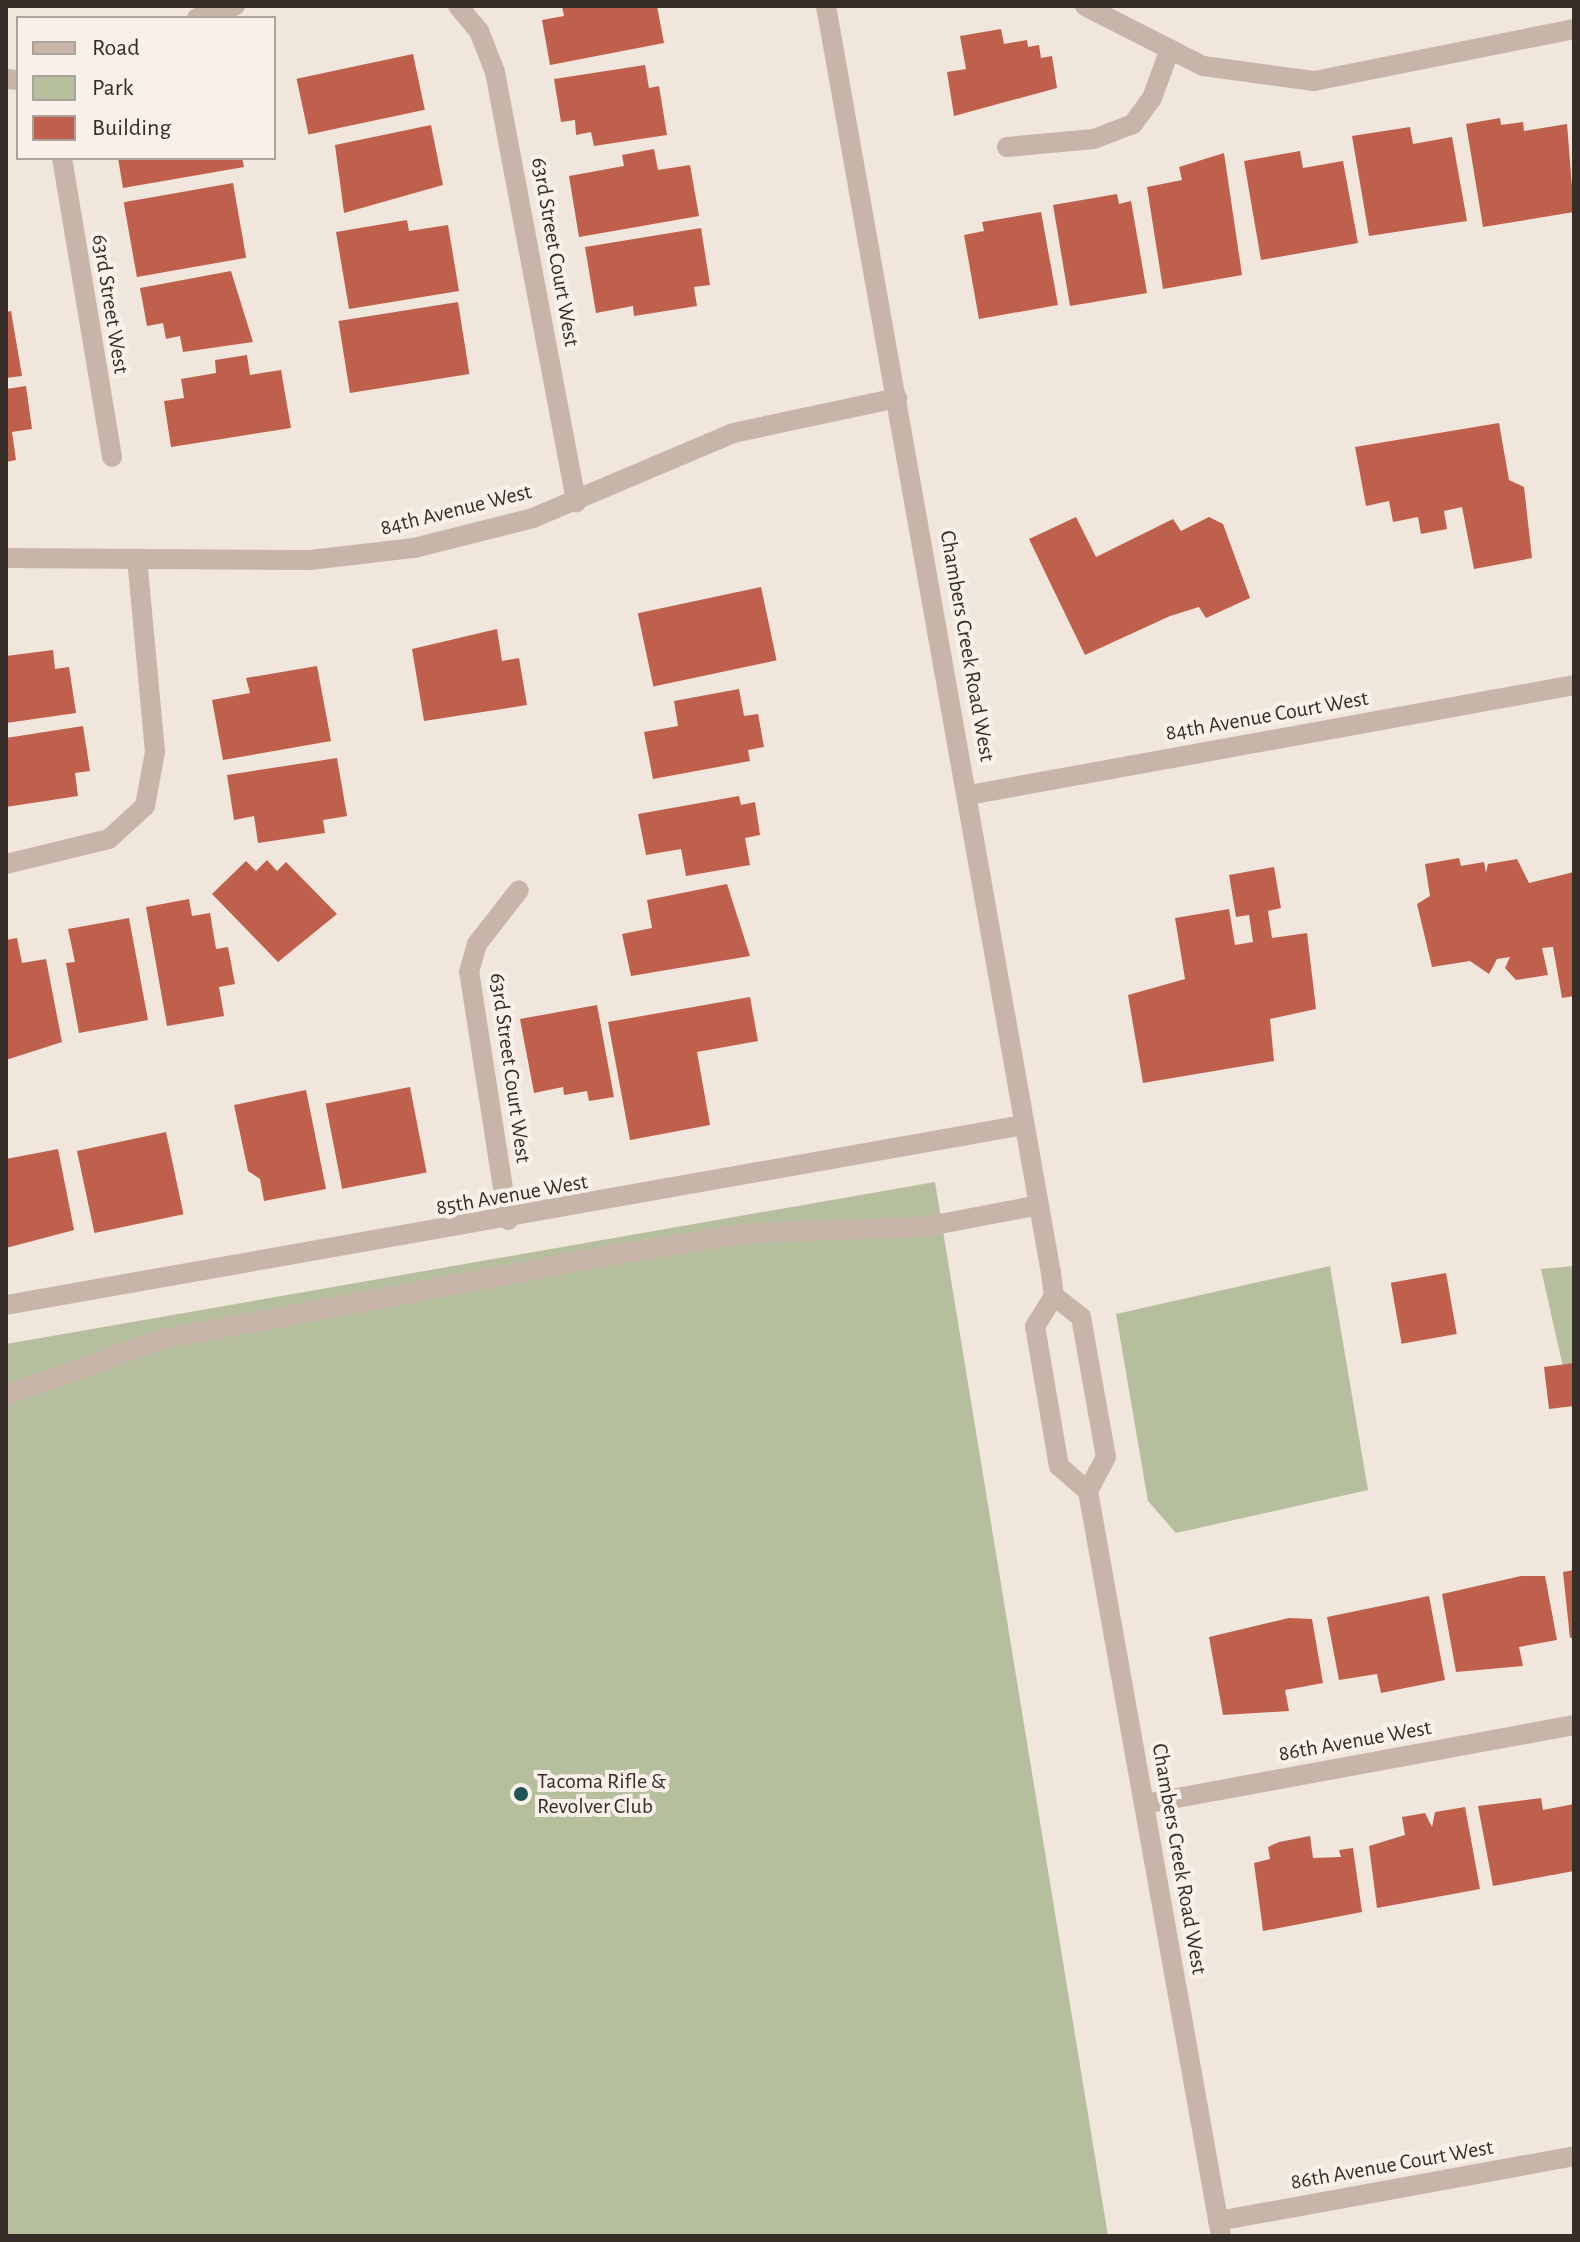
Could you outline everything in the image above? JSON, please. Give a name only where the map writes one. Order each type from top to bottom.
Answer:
[{"type":"street","points":[[203,16],[235,6]]},
{"type":"street","name":"Chambers Creek Road West","points":[[826,6],[969,795],[1054,1296]]},
{"type":"street","points":[[1085,6],[1203,66],[1314,81],[1574,29]]},
{"type":"street","name":"63rd Street Court West","points":[[464,12],[491,58],[506,120],[576,502]]},
{"type":"street","points":[[1007,147],[1094,139],[1133,124],[1152,98],[1170,49]]},
{"type":"street","name":"63rd Street West","points":[[62,160],[112,457]]},
{"type":"street","name":"84th Avenue West","points":[[6,558],[362,556],[483,533],[576,502],[705,441],[897,398]]},
{"type":"street","points":[[6,864],[91,846],[137,820],[155,772],[137,559]]},
{"type":"street","name":"84th Avenue Court West","points":[[969,795],[1574,685]]},
{"type":"street","name":"63rd Street Court West","points":[[508,1220],[469,972],[477,944],[519,890]]},
{"type":"street","name":"85th Avenue West","points":[[6,1305],[508,1220],[1024,1125]]},
{"type":"street","points":[[6,1395],[163,1339],[629,1252],[748,1233],[924,1227],[1039,1205]]},
{"type":"street","points":[[1054,1296],[1081,1317],[1106,1457],[1088,1491],[1059,1466],[1035,1326],[1054,1296]]},
{"type":"street","name":"Chambers Creek Road West","points":[[1088,1491],[1220,2229]]},
{"type":"street","name":"86th Avenue West","points":[[1144,1804],[1574,1725]]},
{"type":"street","name":"86th Avenue Court West","points":[[1220,2229],[1574,2156]]},
{"type":"green space","name":"Tacoma Rifle & Revolver Club","points":[[935,1182],[1108,2236],[6,2236],[6,1344]]},
{"type":"green space","points":[[1330,1266],[1368,1490],[1176,1533],[1148,1501],[1116,1314]]},
{"type":"green space","points":[[1574,1266],[1574,1416],[1541,1269]]},
{"type":"building","points":[[562,6],[657,6],[664,43],[550,65],[542,20],[564,16]]},
{"type":"building","points":[[1001,29],[1004,44],[1027,40],[1028,47],[1039,45],[1041,58],[1052,56],[1057,88],[954,116],[947,72],[966,69],[960,36]]},
{"type":"building","points":[[413,54],[425,110],[308,134],[297,79]]},
{"type":"building","points":[[645,65],[649,88],[659,86],[667,135],[594,146],[591,132],[576,135],[575,120],[561,122],[554,79]]},
{"type":"building","points":[[1500,118],[1501,125],[1523,122],[1524,131],[1567,124],[1574,212],[1483,227],[1466,124]]},
{"type":"building","points":[[431,125],[443,185],[344,213],[335,145]]},
{"type":"building","points":[[1410,127],[1413,144],[1452,137],[1467,221],[1369,236],[1352,136]]},
{"type":"building","points":[[654,149],[658,170],[690,165],[699,216],[579,237],[569,176],[624,166],[622,155]]},
{"type":"building","points":[[1300,151],[1303,168],[1343,161],[1358,243],[1261,260],[1244,161]]},
{"type":"building","points":[[1224,153],[1242,275],[1163,289],[1147,187],[1182,180],[1179,167]]},
{"type":"building","points":[[118,160],[242,160],[244,167],[123,188]]},
{"type":"building","points":[[233,183],[246,258],[137,277],[124,202]]},
{"type":"building","points":[[1117,194],[1119,204],[1131,201],[1147,293],[1070,306],[1053,205]]},
{"type":"building","points":[[1041,212],[1058,305],[979,319],[964,235],[984,231],[982,222]]},
{"type":"building","points":[[407,220],[409,231],[448,225],[459,291],[349,309],[336,232]]},
{"type":"building","points":[[701,228],[710,285],[694,287],[697,306],[634,316],[633,306],[596,313],[585,247]]},
{"type":"building","points":[[231,271],[253,342],[183,352],[180,336],[166,339],[163,323],[147,326],[140,288]]},
{"type":"building","points":[[458,302],[469,374],[350,393],[338,321]]},
{"type":"building","points":[[11,311],[22,376],[6,378],[6,312]]},
{"type":"building","points":[[247,355],[250,375],[281,370],[291,428],[171,447],[164,401],[184,398],[181,379],[216,373],[215,360]]},
{"type":"building","points":[[26,386],[32,429],[12,432],[16,460],[6,462],[6,389]]},
{"type":"building","points":[[1499,423],[1509,480],[1524,487],[1532,558],[1474,569],[1462,507],[1444,511],[1447,529],[1421,534],[1418,517],[1393,522],[1389,501],[1366,506],[1355,447]]},
{"type":"building","points":[[1076,517],[1096,557],[1173,519],[1181,531],[1209,517],[1223,524],[1250,598],[1206,618],[1199,607],[1170,616],[1085,655],[1029,539]]},
{"type":"building","points":[[761,587],[777,660],[653,687],[638,613]]},
{"type":"building","points":[[497,629],[502,661],[519,658],[527,705],[424,721],[412,649]]},
{"type":"building","points":[[53,650],[55,669],[69,667],[76,713],[6,723],[6,656]]},
{"type":"building","points":[[317,666],[331,741],[223,760],[212,700],[250,693],[246,678]]},
{"type":"building","points":[[739,689],[744,716],[758,714],[764,747],[748,750],[750,761],[653,779],[644,732],[678,726],[674,701]]},
{"type":"building","points":[[83,726],[90,771],[75,773],[78,796],[6,807],[6,738]]},
{"type":"building","points":[[337,758],[347,816],[323,820],[325,833],[258,843],[254,816],[234,820],[227,775]]},
{"type":"building","points":[[739,796],[741,805],[755,802],[760,835],[745,838],[750,865],[686,876],[681,849],[646,855],[638,814]]},
{"type":"building","points":[[1459,858],[1461,866],[1484,862],[1486,873],[1488,864],[1517,859],[1529,883],[1574,872],[1574,996],[1562,998],[1553,947],[1542,948],[1548,975],[1516,980],[1505,968],[1510,957],[1497,959],[1489,974],[1470,961],[1432,967],[1417,904],[1430,896],[1425,864]]},
{"type":"building","points":[[267,860],[277,871],[286,862],[337,914],[278,962],[212,894],[246,861],[256,871]]},
{"type":"building","points":[[1274,867],[1281,908],[1268,911],[1272,938],[1307,933],[1316,1009],[1270,1019],[1274,1061],[1143,1083],[1128,995],[1185,979],[1175,918],[1229,909],[1235,945],[1253,942],[1249,915],[1236,917],[1229,875]]},
{"type":"building","points":[[727,884],[750,956],[631,976],[622,934],[652,928],[647,900]]},
{"type":"building","points":[[189,899],[192,916],[210,913],[216,949],[228,947],[235,984],[219,987],[224,1016],[167,1026],[146,907]]},
{"type":"building","points":[[129,918],[148,1020],[79,1033],[66,963],[75,962],[68,929]]},
{"type":"building","points":[[17,938],[22,963],[46,959],[62,1042],[6,1060],[6,940]]},
{"type":"building","points":[[750,997],[758,1041],[697,1052],[710,1125],[630,1140],[608,1022]]},
{"type":"building","points":[[597,1005],[614,1097],[589,1101],[587,1091],[564,1095],[563,1087],[534,1093],[520,1019]]},
{"type":"building","points":[[410,1087],[427,1172],[342,1189],[326,1103]]},
{"type":"building","points":[[306,1090],[326,1189],[264,1201],[260,1179],[248,1171],[234,1105]]},
{"type":"building","points":[[166,1132],[183,1214],[94,1233],[77,1151]]},
{"type":"building","points":[[58,1149],[74,1230],[6,1248],[6,1159]]},
{"type":"building","points":[[1446,1273],[1457,1334],[1402,1344],[1391,1283]]},
{"type":"building","points":[[1574,1363],[1574,1406],[1549,1409],[1544,1367]]},
{"type":"building","points":[[1574,1570],[1574,1637],[1570,1638],[1563,1572]]},
{"type":"building","points":[[1521,1576],[1545,1576],[1557,1640],[1519,1647],[1523,1666],[1456,1672],[1442,1594]]},
{"type":"building","points":[[1429,1596],[1445,1680],[1381,1693],[1377,1674],[1339,1680],[1327,1617]]},
{"type":"building","points":[[1289,1618],[1312,1619],[1323,1683],[1285,1690],[1289,1711],[1223,1715],[1209,1637]]},
{"type":"building","points":[[1541,1798],[1543,1810],[1574,1804],[1574,1871],[1493,1886],[1478,1806]]},
{"type":"building","points":[[1465,1807],[1480,1889],[1377,1908],[1369,1846],[1405,1835],[1402,1817],[1425,1813],[1432,1827],[1435,1812]]},
{"type":"building","points":[[1310,1836],[1313,1858],[1341,1857],[1339,1850],[1353,1848],[1362,1912],[1263,1931],[1254,1863],[1270,1859],[1268,1847]]},
{"type":"place","name":"Tacoma Rifle & Revolver Club","points":[[521,1794]]}]
